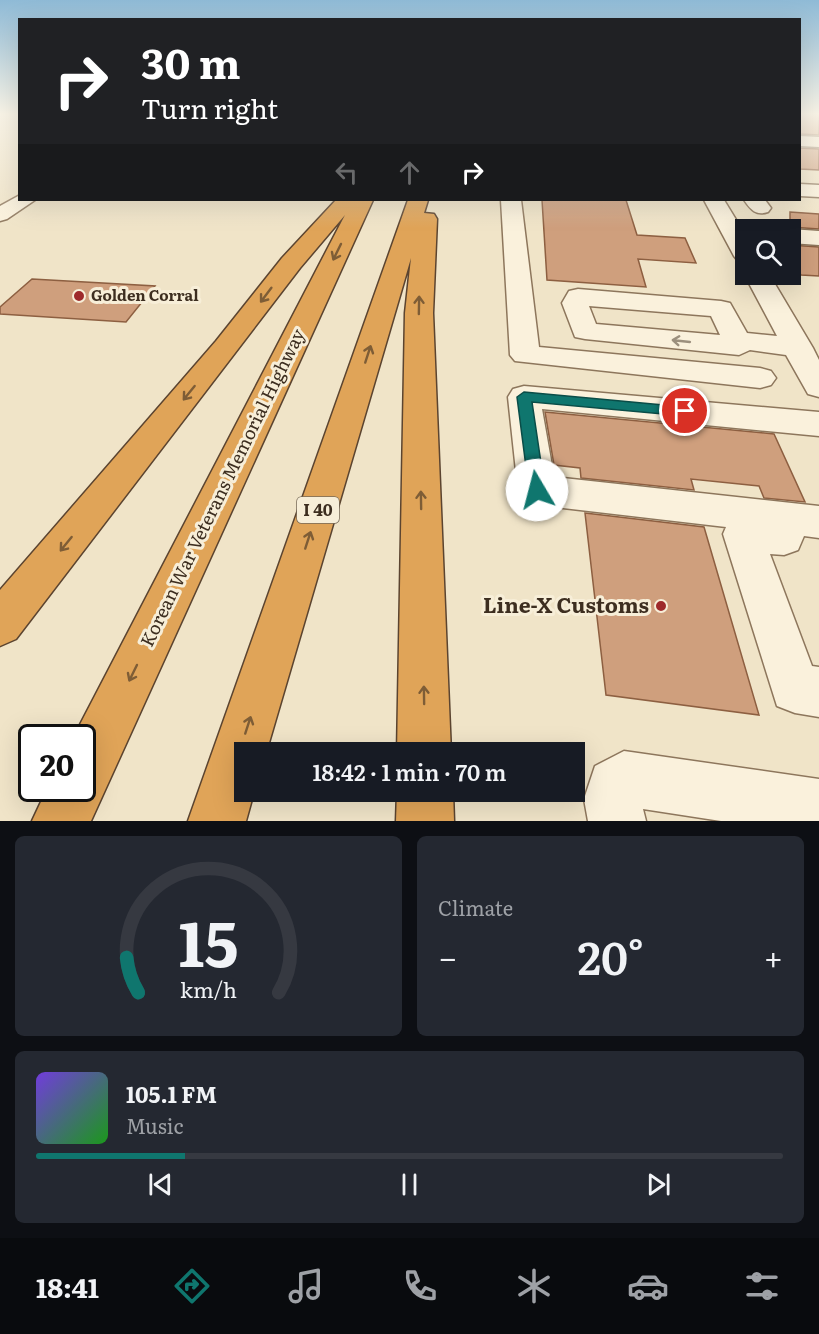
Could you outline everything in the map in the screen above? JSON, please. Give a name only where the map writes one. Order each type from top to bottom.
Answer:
[{"type":"highway","points":[[0,624],[226,347],[291,263],[346,201]]},
{"type":"highway","name":"Korean War Veterans Memorial Highway","points":[[96,748],[363,201]]},
{"type":"highway","name":"I 40","points":[[218,821],[418,201]]},
{"type":"highway","points":[[424,742],[418,313],[428,201]]},
{"type":"highway","points":[[61,821],[70,802]]},
{"type":"highway","points":[[425,802],[425,821]]},
{"type":"street","points":[[801,190],[819,191]]},
{"type":"street","points":[[0,215],[24,201]]},
{"type":"street","points":[[511,201],[525,355],[760,378]]},
{"type":"street","points":[[715,201],[735,229]]},
{"type":"street","points":[[801,237],[819,238]]},
{"type":"street","points":[[762,285],[819,387]]},
{"type":"street","points":[[585,331],[798,348]]},
{"type":"street","points":[[819,424],[524,397],[537,490],[819,522]]},
{"type":"street","points":[[819,542],[743,534],[795,688],[819,692]]},
{"type":"street","points":[[617,821],[612,799],[615,786],[624,779],[809,811]]},
{"type":"building","points":[[801,151],[819,151],[819,170],[801,169]]},
{"type":"building","points":[[542,201],[626,201],[637,235],[685,238],[696,263],[638,259],[646,287],[547,280]]},
{"type":"building","points":[[790,212],[819,214],[819,229],[801,228],[801,219],[790,219]]},
{"type":"building","points":[[801,246],[819,247],[819,276],[801,275]]},
{"type":"building","name":"Golden Corral","points":[[32,279],[155,286],[126,322],[0,314],[0,307]]},
{"type":"building","points":[[545,412],[774,434],[805,502],[764,498],[759,486],[691,479],[694,490],[581,478],[580,468],[554,465]]},
{"type":"building","name":"Line-X Customs","points":[[585,513],[704,527],[759,715],[606,695]]},
{"type":"place","name":"Golden Corral","points":[[79,296]]},
{"type":"place","name":"Line-X Customs","points":[[661,606]]},
{"type":"route","points":[[537,490],[524,397],[685,411]]}]
